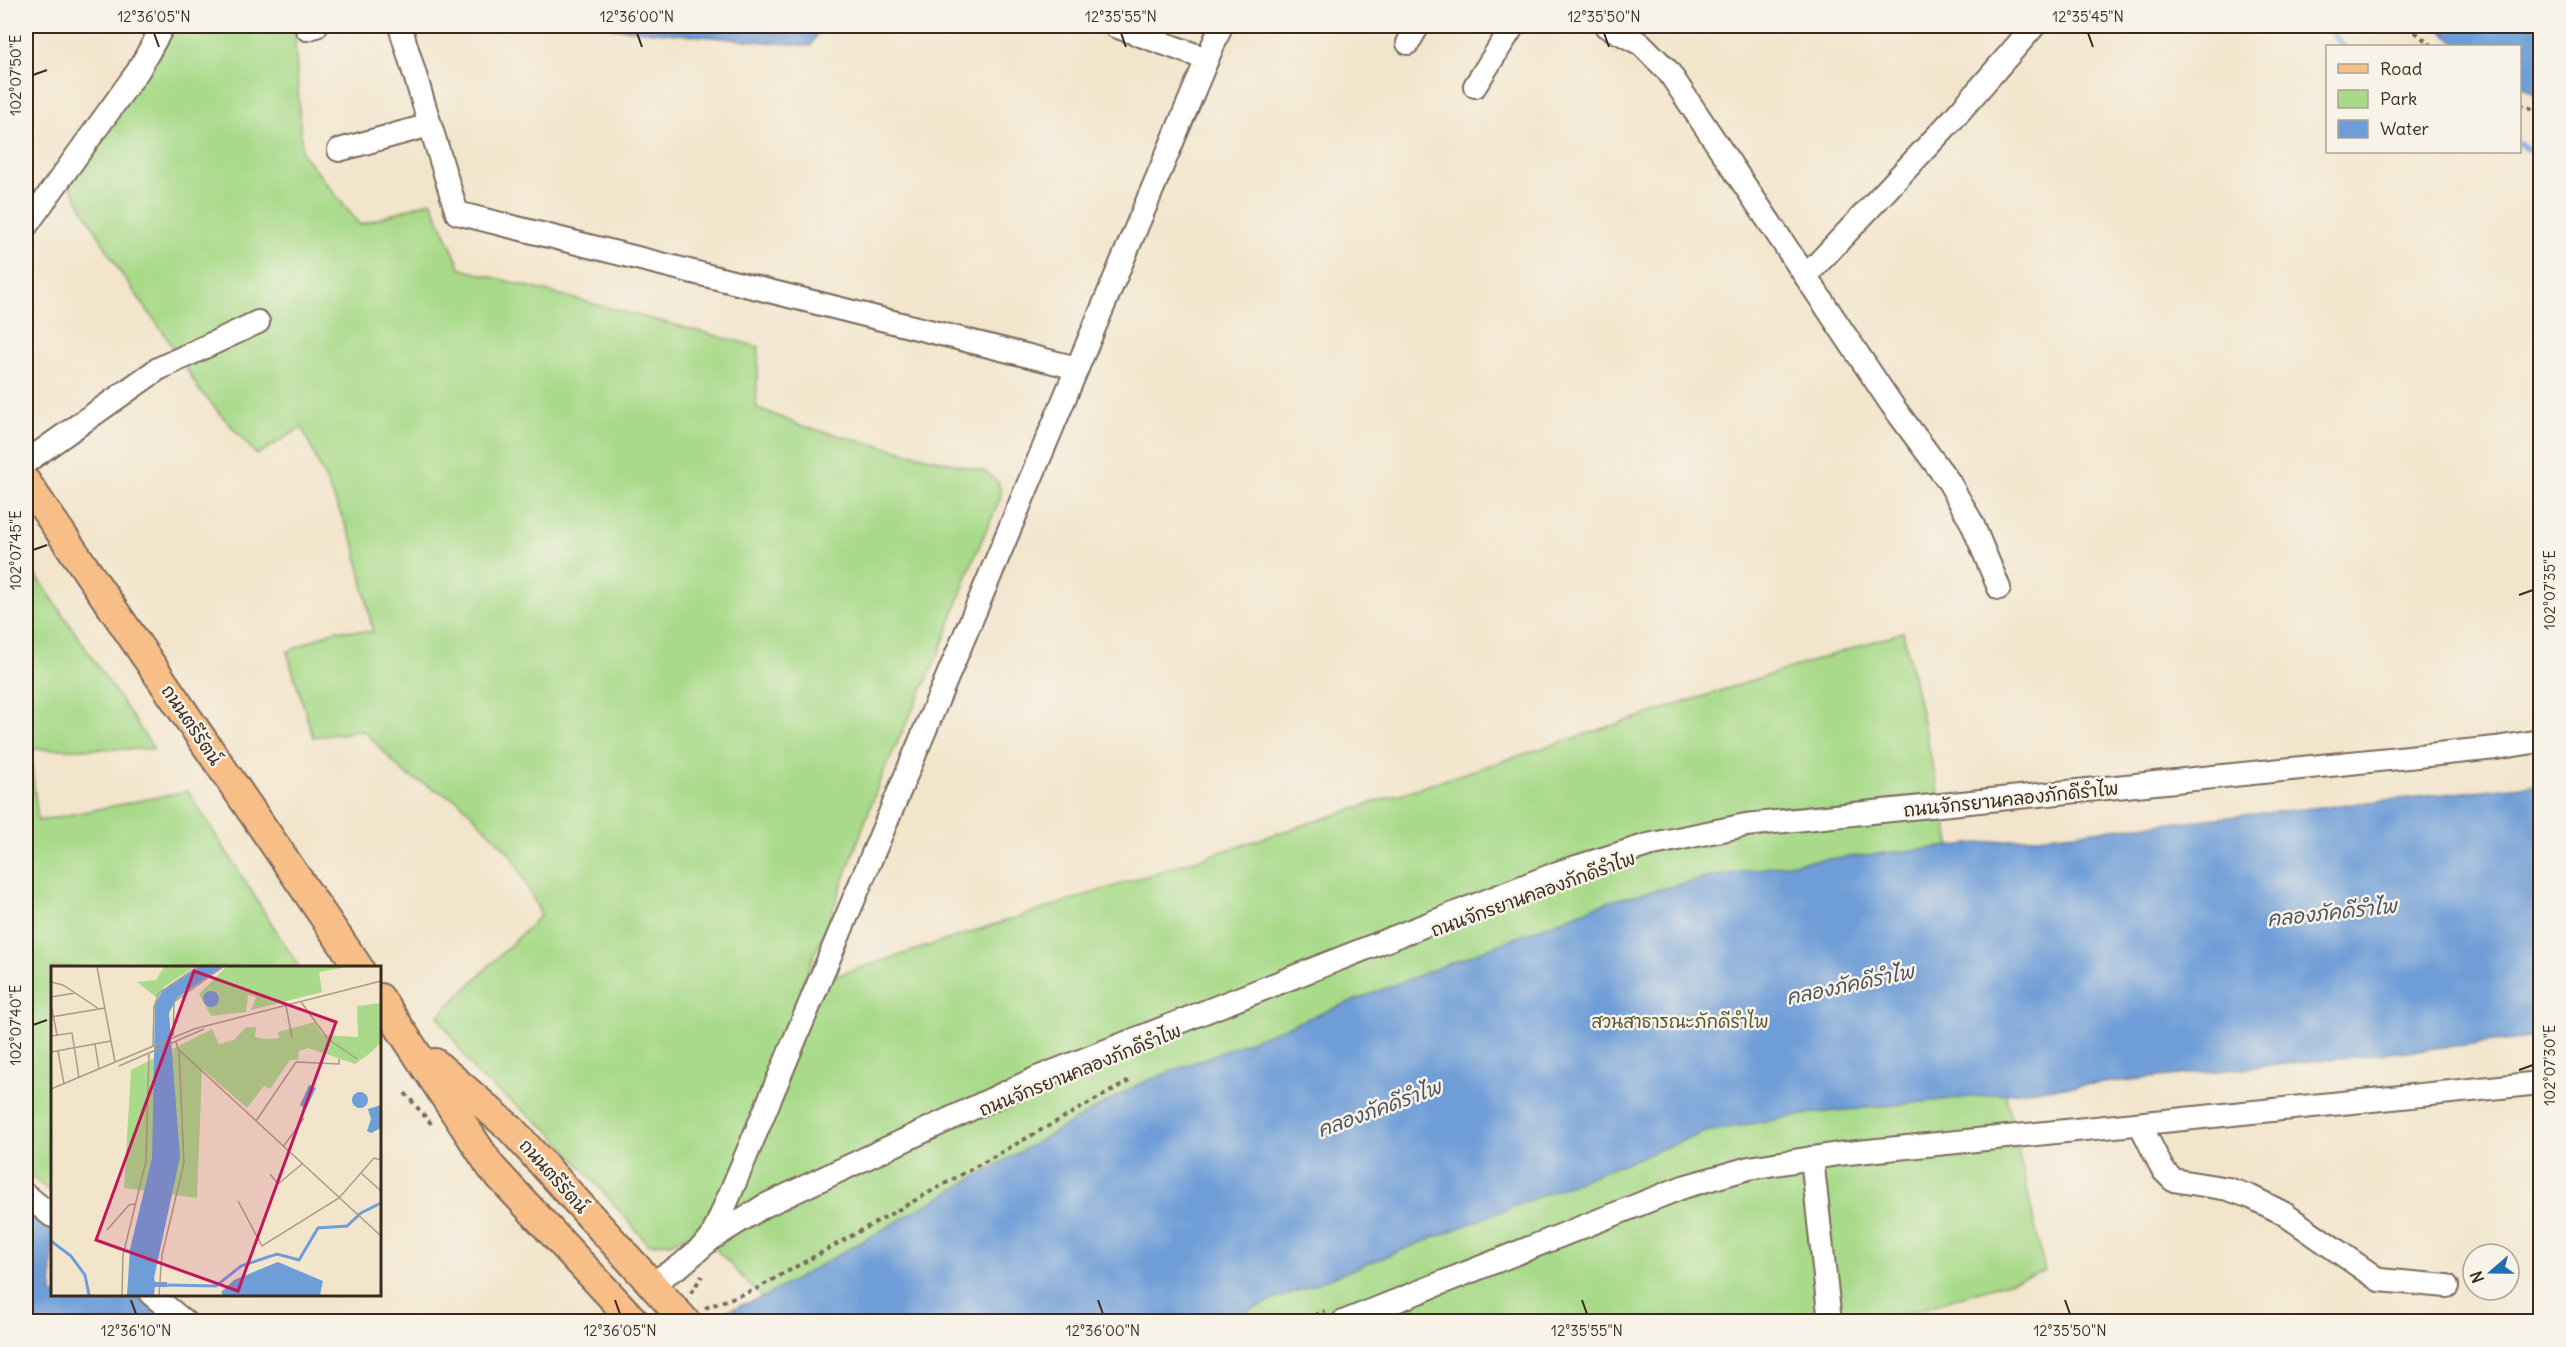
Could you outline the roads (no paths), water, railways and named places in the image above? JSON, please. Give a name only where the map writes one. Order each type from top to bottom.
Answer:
[{"type":"main road","name":"ถนนตรีรัตน์","points":[[26,482],[358,966]]},
{"type":"main road","name":"ถนนตรีรัตน์","points":[[381,999],[491,1167],[632,1321]]},
{"type":"main road","name":"ถนนตรีรัตน์","points":[[410,1042],[511,1129],[652,1283],[686,1310]]},
{"type":"street","points":[[26,226],[138,71],[164,26]]},
{"type":"street","points":[[400,26],[457,213],[1077,368]]},
{"type":"street","points":[[1115,26],[1207,59]]},
{"type":"street","points":[[711,1239],[1221,26]]},
{"type":"street","points":[[1475,86],[1513,26]]},
{"type":"street","points":[[1606,26],[1641,44],[1668,72],[1892,405],[1949,482],[1972,523],[1999,588]]},
{"type":"street","points":[[1806,276],[1953,119],[2034,26]]},
{"type":"street","points":[[339,150],[430,125]]},
{"type":"street","points":[[26,462],[158,369],[258,322]]},
{"type":"street","points":[[652,1283],[681,1264],[711,1239],[764,1206],[1037,1078],[1560,872],[1648,845],[1746,825],[2496,748],[2541,741]]},
{"type":"street","points":[[1343,1322],[1683,1187],[1749,1168],[1812,1158],[2541,1083]]},
{"type":"street","points":[[2140,1124],[2163,1170],[2173,1180],[2228,1189],[2251,1197],[2283,1213],[2379,1280],[2447,1286]]},
{"type":"street","points":[[1812,1158],[1830,1322]]},
{"type":"street","points":[[26,1195],[51,1215]]},
{"type":"street","points":[[153,1296],[185,1322]]},
{"type":"water","points":[[609,26],[821,26],[811,46]]},
{"type":"water","points":[[2436,26],[2540,26],[2540,97],[2521,87],[2521,45],[2458,45]]},
{"type":"water","name":"คลองภัคดีรำไพ","points":[[2540,784],[2540,1037],[1808,1114],[1705,1132],[1228,1318],[1214,1321],[700,1321],[766,1296],[1139,1084],[1610,901],[1711,877],[1800,862]]},
{"type":"water","points":[[26,1208],[51,1228],[51,1296],[137,1296],[170,1321],[26,1321]]},
{"type":"waterway","points":[[2326,26],[2342,45]]},
{"type":"waterway","points":[[2521,145],[2540,156]]},
{"type":"park label","name":"สวนสาธารณะภักดีรำไพ","points":[[1680,1021]]}]
